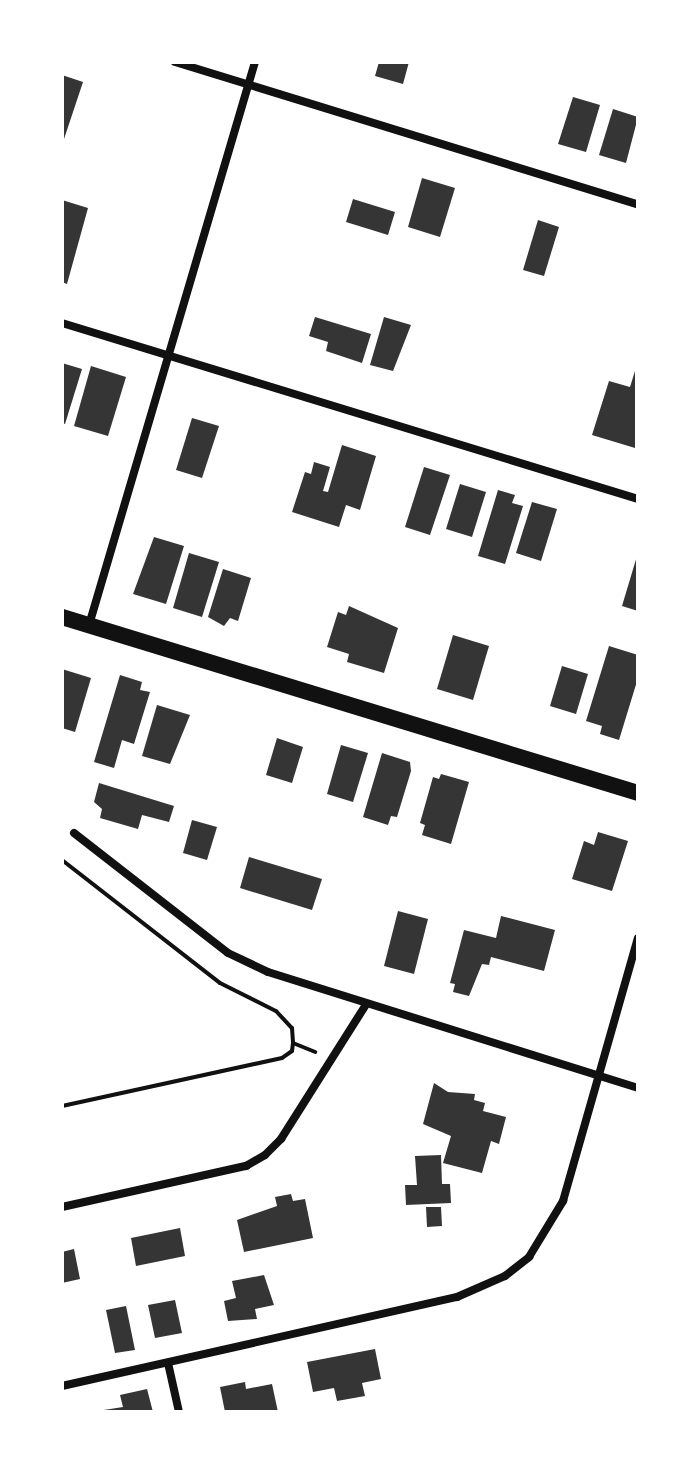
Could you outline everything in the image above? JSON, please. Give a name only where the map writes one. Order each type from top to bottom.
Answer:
[{"type":"main road","points":[[62,617],[638,793]]},
{"type":"street","points":[[175,62],[638,204]]},
{"type":"street","points":[[89,625],[255,62]]},
{"type":"street","points":[[62,323],[638,499]]},
{"type":"street","points":[[74,833],[228,953],[365,1006],[638,1088]]},
{"type":"street","points":[[62,1386],[457,1297],[505,1276],[529,1257],[563,1201],[638,938]]},
{"type":"street","points":[[62,1207],[246,1166],[265,1155],[281,1139],[365,1006]]},
{"type":"street","points":[[168,1363],[179,1412]]},
{"type":"path","points":[[62,860],[211,977],[276,1011],[292,1028],[293,1043],[292,1051],[282,1058],[62,1106]]},
{"type":"path","points":[[293,1043],[315,1052]]},
{"type":"building","points":[[379,62],[409,62],[403,84],[375,76]]},
{"type":"building","points":[[62,75],[83,82],[63,142],[62,142]]},
{"type":"building","points":[[573,97],[600,105],[586,152],[558,144]]},
{"type":"building","points":[[613,109],[638,117],[626,163],[599,155]]},
{"type":"building","points":[[422,178],[455,188],[440,237],[408,227]]},
{"type":"building","points":[[353,199],[395,212],[388,235],[346,222]]},
{"type":"building","points":[[62,200],[88,208],[67,284],[62,282]]},
{"type":"building","points":[[538,220],[559,227],[544,276],[523,270]]},
{"type":"building","points":[[315,317],[371,334],[362,363],[326,351],[328,342],[309,336]]},
{"type":"building","points":[[384,317],[411,325],[393,371],[370,365]]},
{"type":"building","points":[[62,363],[82,369],[65,424],[62,423]]},
{"type":"building","points":[[91,366],[126,377],[108,436],[74,426]]},
{"type":"building","points":[[635,371],[635,448],[592,435],[609,381],[630,387]]},
{"type":"building","points":[[192,418],[219,426],[202,478],[176,470]]},
{"type":"building","points":[[342,445],[376,456],[360,510],[346,505],[339,527],[292,512],[305,472],[311,474],[314,462],[330,467],[323,491],[328,492]]},
{"type":"building","points":[[424,467],[450,475],[430,535],[405,527]]},
{"type":"building","points":[[460,484],[486,492],[472,537],[446,529]]},
{"type":"building","points":[[498,490],[515,495],[512,503],[523,506],[505,564],[478,556]]},
{"type":"building","points":[[532,502],[557,509],[541,561],[516,553]]},
{"type":"building","points":[[154,537],[184,546],[166,604],[133,594]]},
{"type":"building","points":[[189,553],[219,562],[202,617],[173,608]]},
{"type":"building","points":[[638,557],[638,611],[622,606]]},
{"type":"building","points":[[223,569],[251,578],[238,621],[230,618],[224,626],[208,617]]},
{"type":"building","points":[[349,606],[398,628],[384,673],[347,662],[349,654],[327,647],[338,612],[346,615]]},
{"type":"building","points":[[453,635],[489,646],[473,700],[437,689]]},
{"type":"building","points":[[609,646],[638,655],[638,678],[619,740],[600,734],[602,726],[586,721]]},
{"type":"building","points":[[562,666],[588,674],[576,714],[550,706]]},
{"type":"building","points":[[62,669],[91,678],[75,732],[62,728]]},
{"type":"building","points":[[120,675],[142,682],[140,690],[150,692],[134,744],[122,740],[114,768],[94,762]]},
{"type":"building","points":[[157,705],[190,715],[170,764],[142,756]]},
{"type":"building","points":[[277,738],[303,747],[292,783],[266,775]]},
{"type":"building","points":[[341,745],[368,753],[353,802],[327,794]]},
{"type":"building","points":[[382,753],[410,762],[411,771],[397,817],[391,816],[388,825],[363,817]]},
{"type":"building","points":[[441,774],[469,782],[451,844],[422,835],[425,825],[420,823],[433,777],[439,779]]},
{"type":"building","points":[[99,783],[174,806],[169,822],[142,815],[138,829],[100,818],[102,809],[94,802]]},
{"type":"building","points":[[192,820],[217,827],[207,860],[183,853]]},
{"type":"building","points":[[598,832],[628,841],[612,891],[572,879],[584,841],[594,845]]},
{"type":"building","points":[[249,857],[322,879],[312,910],[240,888]]},
{"type":"building","points":[[398,911],[428,919],[414,974],[384,966]]},
{"type":"building","points":[[501,916],[555,930],[544,971],[491,957],[489,965],[482,964],[469,996],[453,992],[455,984],[450,983],[464,930],[496,938]]},
{"type":"building","points":[[434,1083],[448,1092],[475,1094],[474,1100],[485,1103],[483,1111],[506,1117],[499,1144],[491,1141],[482,1173],[443,1163],[451,1136],[423,1124]]},
{"type":"building","points":[[441,1155],[442,1184],[450,1184],[451,1203],[406,1205],[405,1185],[417,1185],[415,1156]]},
{"type":"building","points":[[291,1194],[293,1201],[305,1199],[313,1238],[244,1252],[237,1220],[277,1206],[275,1197]]},
{"type":"building","points":[[426,1207],[441,1207],[442,1226],[427,1227]]},
{"type":"building","points":[[180,1228],[185,1256],[136,1266],[131,1238]]},
{"type":"building","points":[[74,1249],[80,1279],[62,1283],[62,1252]]},
{"type":"building","points":[[264,1275],[274,1305],[255,1309],[257,1319],[228,1321],[224,1301],[236,1298],[232,1281]]},
{"type":"building","points":[[175,1300],[182,1333],[155,1338],[148,1305]]},
{"type":"building","points":[[126,1306],[135,1350],[115,1353],[106,1310]]},
{"type":"building","points":[[375,1349],[381,1379],[362,1383],[365,1396],[337,1401],[334,1388],[313,1392],[307,1362]]},
{"type":"building","points":[[245,1382],[246,1389],[272,1384],[278,1412],[225,1412],[220,1387]]},
{"type":"building","points":[[147,1389],[153,1412],[91,1412],[123,1407],[120,1395]]}]
